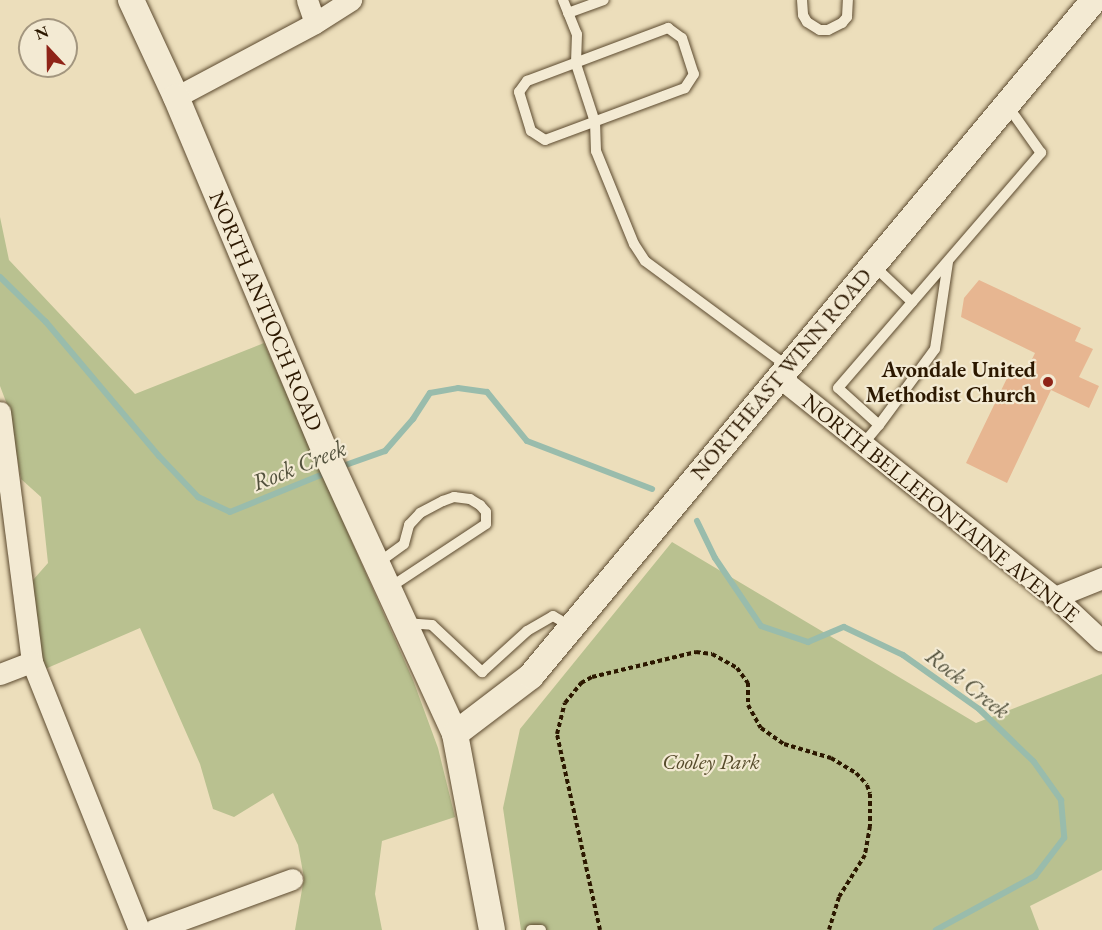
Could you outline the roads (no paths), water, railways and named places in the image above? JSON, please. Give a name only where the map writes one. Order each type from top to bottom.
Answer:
[{"type":"street","name":"NORTH ANTIOCH ROAD","points":[[131,0],[176,97],[326,451],[455,734],[492,930]]},
{"type":"street","points":[[307,0],[315,23]]},
{"type":"street","points":[[176,97],[315,23],[351,0]]},
{"type":"street","name":"NORTHEAST WINN ROAD","points":[[455,734],[531,676],[1094,0]]},
{"type":"street","name":"NORTH BELLEFONTAINE AVENUE","points":[[783,372],[863,444],[1055,597],[1102,640]]},
{"type":"street","points":[[0,412],[32,662],[140,930]]},
{"type":"street","points":[[1055,597],[1102,578]]},
{"type":"street","points":[[0,674],[32,662]]},
{"type":"street","points":[[153,930],[292,879]]},
{"type":"lane","points":[[563,0],[576,34],[576,64],[595,122],[596,151],[634,244],[645,261],[783,372]]},
{"type":"lane","points":[[568,13],[604,0]]},
{"type":"lane","points":[[802,0],[803,15],[807,22],[820,30],[828,30],[842,24],[847,17],[848,0]]},
{"type":"lane","points":[[668,28],[682,38],[694,74],[685,88],[595,122],[545,140],[531,131],[519,92],[527,81],[668,28]]},
{"type":"lane","points":[[879,425],[838,388],[1041,153],[1006,104]]},
{"type":"lane","points":[[863,444],[935,349],[948,261]]},
{"type":"lane","points":[[872,265],[912,302]]},
{"type":"lane","points":[[378,563],[404,544],[409,525],[420,513],[443,501],[454,497],[470,499],[486,512],[486,524],[389,588]]},
{"type":"lane","points":[[404,622],[432,625],[482,672],[527,630],[553,616],[572,627]]},
{"type":"lane","points":[[531,930],[541,930]]},
{"type":"waterway","name":"Rock Creek","points":[[0,277],[46,322],[159,456],[198,497],[230,512],[328,472]]},
{"type":"waterway","name":"Rock Creek","points":[[340,467],[385,451],[413,419],[430,393],[458,388],[487,392],[527,441],[652,489]]},
{"type":"waterway","name":"Rock Creek","points":[[697,521],[715,558],[761,626],[808,642],[844,627],[903,655],[979,709],[1034,762],[1061,800],[1064,838],[1035,876],[936,930]]},
{"type":"place","name":"Avondale United Methodist Church","points":[[1048,382]]},
{"type":"park label","name":"Cooley Park","points":[[711,762]]}]
